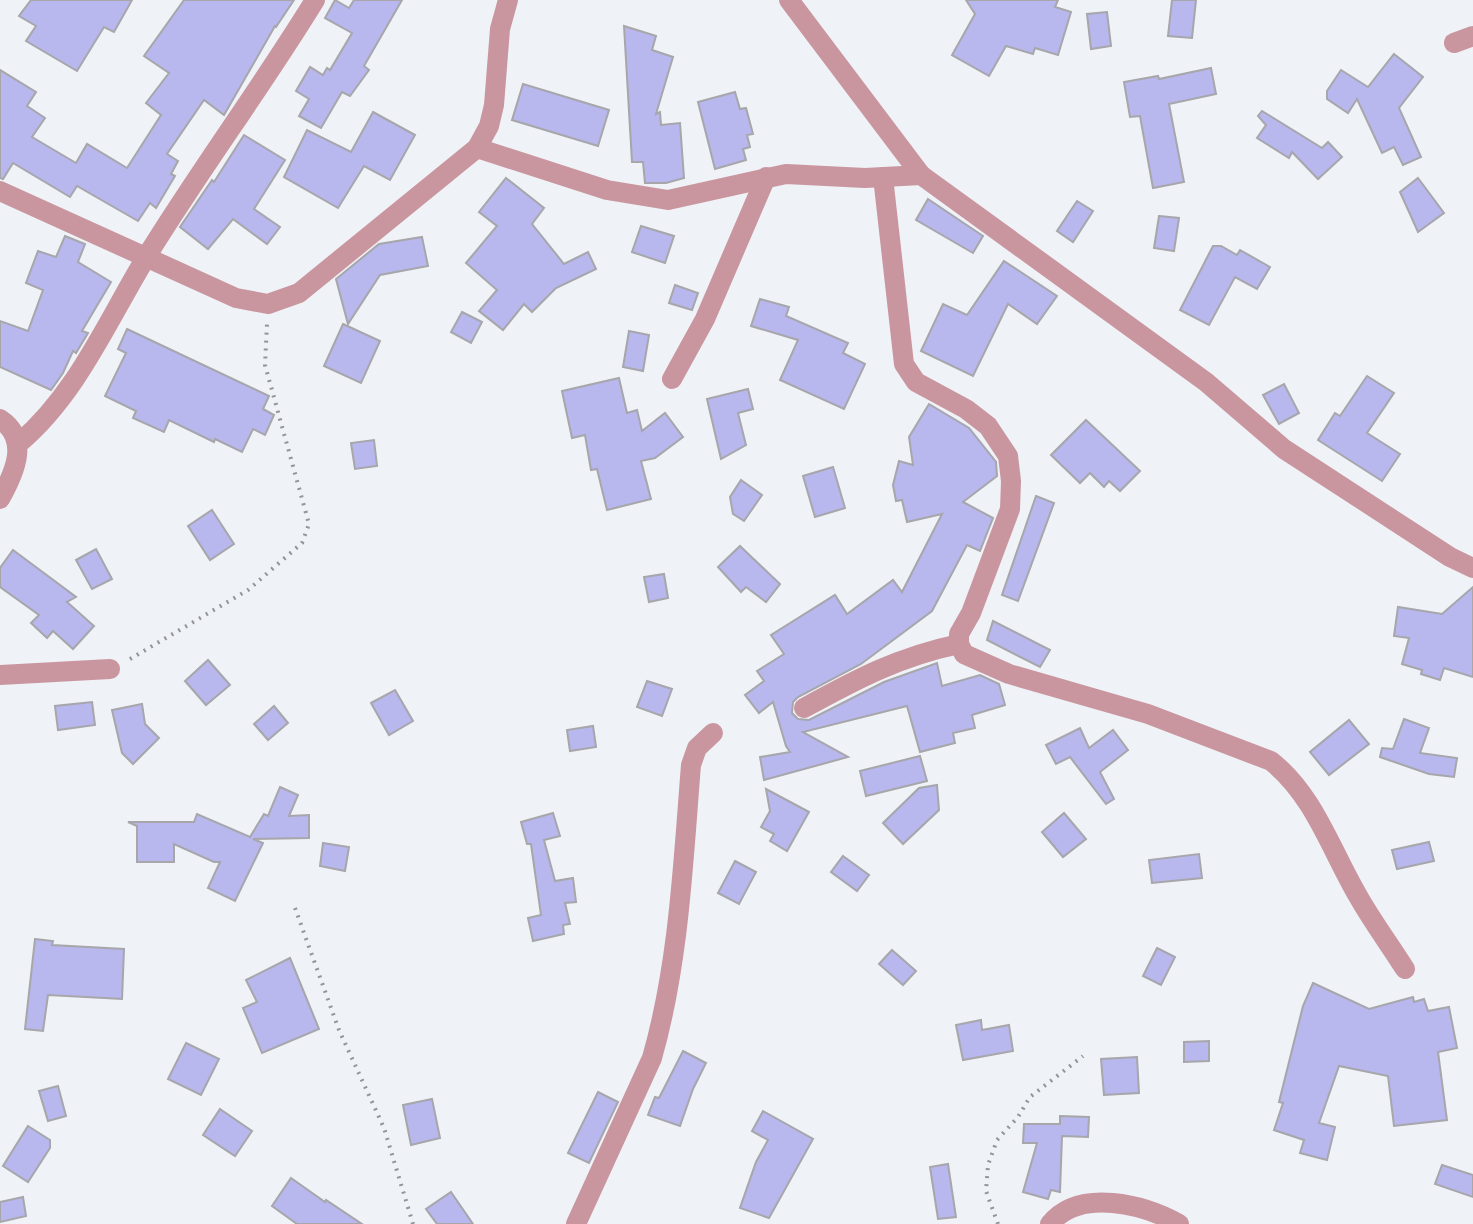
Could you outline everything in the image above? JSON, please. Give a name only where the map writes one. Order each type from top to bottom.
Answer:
[{"type":"street","points":[[19,443],[42,424],[55,406],[146,258],[315,0]]},
{"type":"street","points":[[0,191],[236,298],[268,304],[299,293],[477,148],[489,126],[494,105],[500,29],[508,0]]},
{"type":"street","points":[[789,0],[921,175],[1206,382],[1284,449],[1450,557],[1473,568]]},
{"type":"street","points":[[477,148],[607,190],[668,200],[786,174],[921,175]]},
{"type":"street","points":[[672,379],[705,319],[766,177]]},
{"type":"street","points":[[883,177],[904,364],[916,382],[966,409],[988,426],[1008,456],[1010,509],[971,613],[959,634],[959,644],[964,654],[1009,674],[1148,714],[1271,761],[1287,773],[1303,792],[1358,896],[1405,969]]},
{"type":"street","points":[[0,419],[16,433],[19,443],[14,467],[0,499]]},
{"type":"street","points":[[804,708],[873,670],[959,644]]},
{"type":"street","points":[[0,675],[110,669]]},
{"type":"street","points":[[576,1224],[652,1058],[659,1033],[673,969],[691,765],[697,748],[713,733]]},
{"type":"street","points":[[1050,1224],[1074,1208],[1094,1203],[1124,1204],[1155,1210],[1179,1224]]},
{"type":"path","points":[[110,669],[136,657],[248,590],[302,543],[309,524],[265,365],[268,304]]},
{"type":"path","points":[[295,908],[339,1030],[384,1128],[413,1224]]},
{"type":"path","points":[[998,1224],[986,1191],[988,1165],[997,1140],[1018,1117],[1030,1097],[1083,1056]]},
{"type":"building","points":[[31,0],[132,0],[114,32],[104,27],[77,71],[26,41],[36,26],[19,16]]},
{"type":"building","points":[[184,0],[294,0],[275,26],[224,115],[204,100],[167,154],[178,161],[171,174],[175,176],[156,208],[150,203],[138,221],[77,186],[70,197],[13,163],[3,179],[0,178],[0,70],[36,92],[27,106],[45,118],[32,137],[76,163],[87,144],[127,168],[161,115],[146,103],[169,73],[144,56]]},
{"type":"building","points":[[335,0],[349,8],[354,0],[402,0],[364,66],[369,70],[350,96],[342,92],[321,128],[299,116],[309,99],[296,91],[310,67],[323,75],[327,68],[330,70],[352,33],[325,18]]},
{"type":"building","points":[[966,0],[1058,0],[1055,7],[1071,12],[1058,55],[1035,48],[1033,54],[1006,46],[989,76],[952,55],[975,14]]},
{"type":"building","points":[[1172,0],[1196,0],[1192,38],[1168,36]]},
{"type":"building","points":[[1107,12],[1111,46],[1091,49],[1087,14]]},
{"type":"building","points":[[624,26],[656,36],[652,50],[673,57],[656,114],[660,112],[661,125],[680,123],[684,178],[666,183],[645,183],[643,162],[632,162]]},
{"type":"building","points":[[1394,54],[1423,77],[1399,108],[1421,157],[1403,165],[1394,147],[1382,153],[1357,99],[1348,113],[1327,99],[1327,91],[1341,70],[1368,87]]},
{"type":"building","points":[[1211,68],[1216,94],[1169,104],[1184,182],[1153,188],[1140,116],[1130,117],[1124,82],[1158,76],[1159,79]]},
{"type":"building","points":[[523,84],[609,110],[598,146],[512,120]]},
{"type":"building","points":[[735,92],[740,109],[746,108],[753,134],[747,135],[750,147],[743,149],[746,160],[715,169],[698,102]]},
{"type":"building","points":[[1262,111],[1322,148],[1328,142],[1342,157],[1318,179],[1292,152],[1289,158],[1257,138],[1266,125],[1258,116]]},
{"type":"building","points":[[373,112],[415,135],[390,180],[364,166],[338,208],[284,177],[307,130],[351,152]]},
{"type":"building","points":[[244,135],[285,160],[254,209],[280,227],[267,244],[233,219],[208,249],[180,227]]},
{"type":"building","points":[[506,178],[544,208],[532,224],[564,264],[588,252],[596,269],[556,288],[532,312],[524,304],[503,330],[479,311],[497,290],[466,263],[497,226],[479,212]]},
{"type":"building","points":[[1418,178],[1444,213],[1418,232],[1400,192]]},
{"type":"building","points":[[928,199],[983,236],[973,253],[916,220]]},
{"type":"building","points":[[1077,201],[1093,211],[1073,242],[1057,231]]},
{"type":"building","points":[[1159,216],[1179,218],[1174,251],[1154,248]]},
{"type":"building","points":[[641,226],[674,236],[665,263],[632,252]]},
{"type":"building","points":[[65,236],[85,244],[78,262],[111,282],[82,331],[88,333],[76,353],[73,351],[51,390],[0,367],[0,321],[28,331],[43,290],[26,283],[38,251],[56,257]]},
{"type":"building","points":[[422,237],[428,266],[380,275],[348,324],[336,279],[379,244]]},
{"type":"building","points":[[1213,246],[1221,246],[1237,255],[1240,250],[1270,267],[1257,289],[1235,277],[1209,325],[1180,310]]},
{"type":"building","points":[[1004,261],[1057,296],[1037,324],[1008,304],[973,376],[921,351],[943,304],[967,315]]},
{"type":"building","points":[[675,285],[698,293],[692,310],[669,303]]},
{"type":"building","points":[[760,299],[789,307],[786,316],[848,343],[843,353],[865,364],[844,409],[780,380],[798,340],[751,326]]},
{"type":"building","points":[[462,312],[482,322],[471,343],[451,332]]},
{"type":"building","points":[[343,324],[380,341],[361,383],[324,366]]},
{"type":"building","points":[[127,329],[269,396],[263,409],[274,415],[265,435],[253,429],[242,452],[169,420],[164,432],[133,418],[136,411],[105,396],[126,353],[118,349]]},
{"type":"building","points":[[629,331],[649,335],[643,371],[623,367]]},
{"type":"building","points":[[1367,376],[1394,393],[1367,433],[1400,454],[1382,481],[1318,440],[1335,413],[1340,416]]},
{"type":"building","points":[[619,378],[627,413],[637,410],[642,431],[665,413],[683,437],[655,458],[641,461],[651,499],[607,510],[597,469],[591,470],[585,435],[572,438],[562,391]]},
{"type":"building","points":[[1284,384],[1299,413],[1279,424],[1263,395]]},
{"type":"building","points":[[748,389],[753,409],[738,413],[746,445],[721,459],[707,399]]},
{"type":"building","points":[[929,404],[969,428],[996,462],[997,476],[963,502],[993,518],[980,551],[967,545],[932,611],[861,664],[798,697],[793,702],[792,713],[798,719],[809,720],[884,682],[937,663],[942,686],[980,675],[999,684],[1005,705],[972,715],[975,728],[953,733],[955,743],[920,752],[907,706],[803,732],[848,757],[764,780],[760,757],[790,752],[773,702],[759,713],[745,695],[764,681],[757,671],[784,654],[771,635],[835,595],[847,614],[893,580],[902,592],[942,514],[907,522],[902,500],[896,501],[893,485],[899,461],[913,465],[909,437]]},
{"type":"building","points":[[1086,420],[1140,471],[1120,491],[1109,481],[1104,487],[1090,473],[1080,483],[1051,455]]},
{"type":"building","points":[[374,440],[377,466],[355,469],[351,443]]},
{"type":"building","points":[[833,467],[845,508],[815,517],[803,476]]},
{"type":"building","points":[[741,480],[762,495],[744,521],[733,514],[730,497]]},
{"type":"building","points":[[1036,496],[1054,503],[1018,601],[1002,595]]},
{"type":"building","points":[[212,510],[234,544],[210,560],[188,526]]},
{"type":"building","points":[[740,546],[780,584],[766,602],[746,587],[741,592],[718,567]]},
{"type":"building","points":[[96,549],[112,579],[92,589],[76,560]]},
{"type":"building","points":[[13,550],[76,597],[67,602],[94,626],[73,649],[53,631],[47,638],[31,623],[39,615],[0,587],[0,568]]},
{"type":"building","points":[[664,574],[668,598],[649,602],[644,577]]},
{"type":"building","points":[[1473,587],[1473,677],[1444,668],[1440,680],[1402,664],[1409,638],[1394,636],[1398,607],[1442,614]]},
{"type":"building","points":[[993,621],[1050,650],[1040,667],[987,640]]},
{"type":"building","points":[[208,660],[230,685],[206,705],[185,681]]},
{"type":"building","points":[[647,681],[672,689],[662,716],[637,707]]},
{"type":"building","points":[[395,690],[413,721],[389,735],[371,703]]},
{"type":"building","points":[[92,702],[95,725],[58,730],[55,706]]},
{"type":"building","points":[[142,704],[145,724],[159,738],[133,764],[122,753],[112,710]]},
{"type":"building","points":[[274,706],[288,723],[268,740],[254,724]]},
{"type":"building","points":[[1404,719],[1429,728],[1420,753],[1457,758],[1454,777],[1429,774],[1380,757],[1382,748],[1393,749]]},
{"type":"building","points":[[1349,720],[1369,744],[1329,775],[1310,752]]},
{"type":"building","points":[[593,726],[596,747],[570,751],[567,730]]},
{"type":"building","points":[[1080,728],[1089,748],[1113,730],[1128,750],[1100,772],[1114,799],[1106,804],[1070,757],[1056,764],[1046,745]]},
{"type":"building","points":[[920,756],[927,781],[866,796],[860,771]]},
{"type":"building","points":[[937,785],[939,810],[903,844],[883,823],[919,788]]},
{"type":"building","points":[[280,787],[298,795],[289,816],[309,815],[309,838],[253,839],[263,843],[235,901],[208,888],[220,862],[174,844],[174,862],[137,862],[137,826],[128,822],[194,822],[197,814],[250,837],[264,814],[268,816]]},
{"type":"building","points":[[766,789],[809,812],[787,851],[770,841],[774,834],[761,827],[770,811]]},
{"type":"building","points":[[553,813],[560,836],[544,840],[555,881],[573,878],[576,902],[565,903],[570,924],[563,925],[564,934],[533,941],[528,918],[541,915],[531,844],[527,844],[521,822]]},
{"type":"building","points":[[1064,813],[1086,839],[1063,857],[1042,832]]},
{"type":"building","points":[[1429,842],[1434,861],[1397,869],[1392,850]]},
{"type":"building","points":[[323,843],[349,847],[345,871],[320,866]]},
{"type":"building","points":[[1199,854],[1202,878],[1152,883],[1149,860]]},
{"type":"building","points":[[843,856],[869,875],[857,891],[831,872]]},
{"type":"building","points":[[735,861],[756,872],[739,904],[718,893]]},
{"type":"building","points":[[35,939],[53,941],[52,945],[124,949],[122,999],[48,995],[43,1031],[25,1029]]},
{"type":"building","points":[[1157,948],[1175,957],[1161,985],[1143,976]]},
{"type":"building","points":[[892,950],[916,971],[903,985],[879,964]]},
{"type":"building","points":[[290,958],[319,1029],[262,1053],[243,1008],[257,1002],[246,980]]},
{"type":"building","points":[[1313,983],[1369,1009],[1413,997],[1414,1002],[1424,999],[1428,1011],[1449,1007],[1457,1048],[1438,1052],[1447,1120],[1394,1126],[1388,1076],[1339,1066],[1319,1123],[1335,1127],[1327,1160],[1300,1153],[1304,1140],[1274,1130],[1283,1103],[1279,1102],[1303,1006]]},
{"type":"building","points":[[981,1020],[982,1030],[1009,1025],[1013,1051],[963,1060],[956,1025]]},
{"type":"building","points":[[1209,1041],[1209,1061],[1184,1062],[1184,1042]]},
{"type":"building","points":[[186,1043],[219,1059],[201,1095],[168,1079]]},
{"type":"building","points":[[683,1051],[706,1063],[680,1126],[648,1115],[655,1097],[659,1098]]},
{"type":"building","points":[[1137,1057],[1139,1093],[1104,1095],[1101,1059]]},
{"type":"building","points":[[58,1086],[66,1116],[48,1121],[39,1091]]},
{"type":"building","points":[[598,1092],[618,1102],[589,1163],[568,1153]]},
{"type":"building","points":[[432,1099],[440,1138],[411,1145],[403,1105]]},
{"type":"building","points":[[220,1109],[252,1131],[235,1156],[203,1135]]},
{"type":"building","points":[[763,1111],[813,1139],[769,1218],[740,1208],[756,1162],[768,1140],[752,1131]]},
{"type":"building","points":[[1060,1116],[1089,1117],[1088,1137],[1062,1136],[1060,1192],[1051,1190],[1048,1199],[1023,1192],[1037,1143],[1023,1143],[1024,1124],[1060,1124]]},
{"type":"building","points":[[28,1126],[50,1140],[50,1148],[28,1182],[3,1166]]},
{"type":"building","points":[[948,1164],[956,1217],[938,1219],[930,1167]]},
{"type":"building","points":[[1442,1165],[1473,1175],[1473,1197],[1435,1184]]},
{"type":"building","points":[[291,1178],[362,1224],[297,1224],[272,1206]]},
{"type":"building","points":[[451,1192],[473,1224],[437,1224],[426,1209]]},
{"type":"building","points":[[23,1197],[26,1216],[0,1222],[0,1202]]}]
